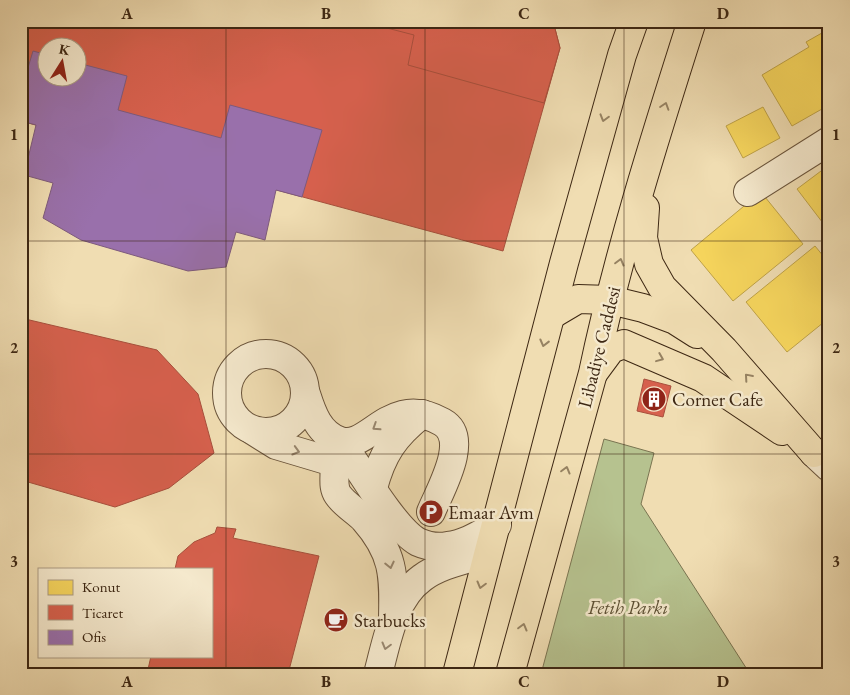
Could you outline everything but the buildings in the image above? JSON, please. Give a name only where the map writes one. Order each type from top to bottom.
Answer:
[{"type":"main road","points":[[616,21],[622,55]]},
{"type":"main road","points":[[457,674],[564,263],[622,55],[634,21]]},
{"type":"main road","name":"Libadiye Caddesi","points":[[510,674],[593,374],[603,326],[648,160],[692,21]]},
{"type":"main road","points":[[648,160],[643,238],[649,264],[662,287],[724,350],[822,460]]},
{"type":"main road","points":[[564,263],[568,288],[594,319],[624,344],[703,378],[822,460]]},
{"type":"main road","points":[[551,315],[578,300],[610,300],[643,308],[675,320],[724,350]]},
{"type":"main road","points":[[593,374],[611,349],[624,344]]},
{"type":"street","points":[[748,192],[829,141]]},
{"type":"street","points":[[378,674],[393,618],[394,584],[385,546],[359,514],[338,495],[334,482],[336,471],[333,462],[276,445],[241,423],[233,414],[228,402],[227,390],[230,378],[237,366],[248,358],[268,354],[288,360],[298,368],[304,381],[314,419],[328,433],[341,442],[398,523],[417,541],[430,546],[448,547],[466,542],[497,525]]},
{"type":"street","points":[[252,430],[264,432],[288,426],[298,417],[304,406],[306,394]]},
{"type":"street","points":[[341,442],[358,440],[388,419],[404,413],[422,414],[445,424],[452,432],[454,455],[431,512]]},
{"type":"street","points":[[373,488],[379,465],[389,447],[404,429],[422,414]]},
{"type":"street","points":[[393,618],[409,591],[423,578],[455,562],[490,552]]},
{"type":"green space","name":"Fetih Parkı","points":[[604,439],[654,453],[641,504],[750,674],[541,674]]},
{"type":"place","name":"Corner Cafe","points":[[654,399]]},
{"type":"place","name":"Emaar Avm","points":[[431,512]]},
{"type":"place","name":"Starbucks","points":[[336,620]]}]
